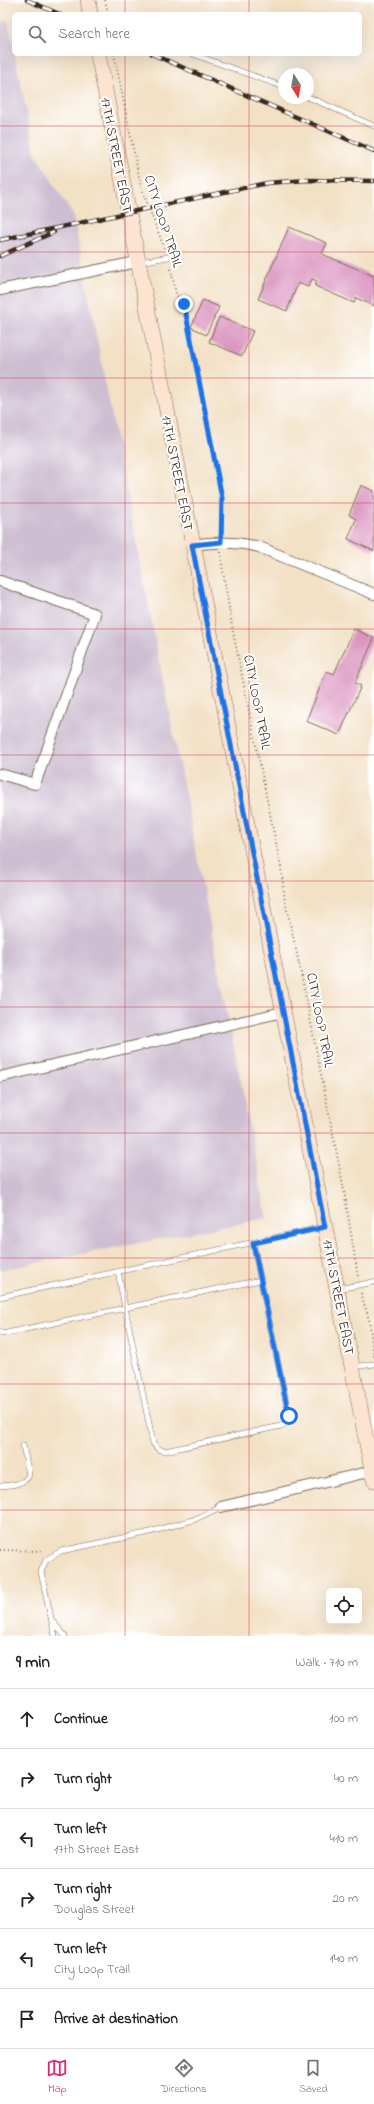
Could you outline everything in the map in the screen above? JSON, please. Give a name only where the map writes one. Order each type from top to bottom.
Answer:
[{"type":"main road","points":[[88,0],[90,12]]},
{"type":"main road","name":"17TH STREET EAST","points":[[98,56],[373,1476]]},
{"type":"street","points":[[0,290],[137,262]]},
{"type":"street","points":[[192,545],[221,542],[241,542],[259,547],[374,594]]},
{"type":"street","points":[[0,581],[95,614],[34,784],[0,774]]},
{"type":"street","points":[[0,1077],[283,1012]]},
{"type":"street","points":[[221,1507],[373,1476]]},
{"type":"lane","points":[[199,56],[278,85]]},
{"type":"lane","points":[[314,100],[374,126]]},
{"type":"lane","points":[[137,262],[168,257]]},
{"type":"lane","points":[[0,1297],[325,1227]]},
{"type":"lane","points":[[118,1272],[153,1442],[158,1449],[165,1451],[281,1426],[286,1423],[289,1416],[253,1243]]},
{"type":"lane","points":[[0,1332],[2,1334],[261,1280]]},
{"type":"lane","points":[[337,1289],[374,1282]]},
{"type":"lane","points":[[352,1368],[374,1364]]},
{"type":"lane","points":[[0,1486],[20,1483],[29,1475],[23,1445]]},
{"type":"lane","points":[[55,1636],[42,1572],[46,1560],[61,1551],[146,1533],[193,1520],[221,1507]]},
{"type":"lane","points":[[52,1620],[65,1636]]},
{"type":"path","points":[[105,0],[108,12]]},
{"type":"path","name":"CITY LOOP TRAIL","points":[[114,56],[141,187],[168,257],[176,294],[184,304],[222,498],[222,565],[234,632],[281,868],[285,901],[322,1075],[359,1285],[369,1320],[374,1359]]},
{"type":"path","points":[[0,1550],[61,1551]]},
{"type":"shaded area","points":[[8,21],[12,41],[12,56],[15,56],[35,153],[73,215],[267,1218],[0,1270],[0,22]]},
{"type":"building","points":[[289,227],[327,243],[322,254],[374,276],[374,306],[356,298],[354,303],[315,286],[317,281],[312,279],[308,287],[298,283],[287,311],[258,299]]},
{"type":"building","points":[[203,300],[219,307],[206,335],[191,327]]},
{"type":"building","points":[[219,317],[253,331],[242,356],[209,342]]},
{"type":"building","points":[[361,485],[374,491],[374,551],[348,539],[356,519],[349,515]]},
{"type":"building","points":[[354,629],[374,638],[355,683],[361,686],[339,735],[306,721],[327,671],[334,674]]},
{"type":"railway","points":[[27,0],[54,12]]},
{"type":"railway","points":[[157,56],[374,151]]},
{"type":"railway","points":[[0,240],[267,183],[307,180],[374,181]]},
{"type":"railway","points":[[0,256],[54,232]]},
{"type":"route","points":[[184,304],[222,498],[221,542],[192,545],[325,1227],[253,1243],[289,1416]]}]
